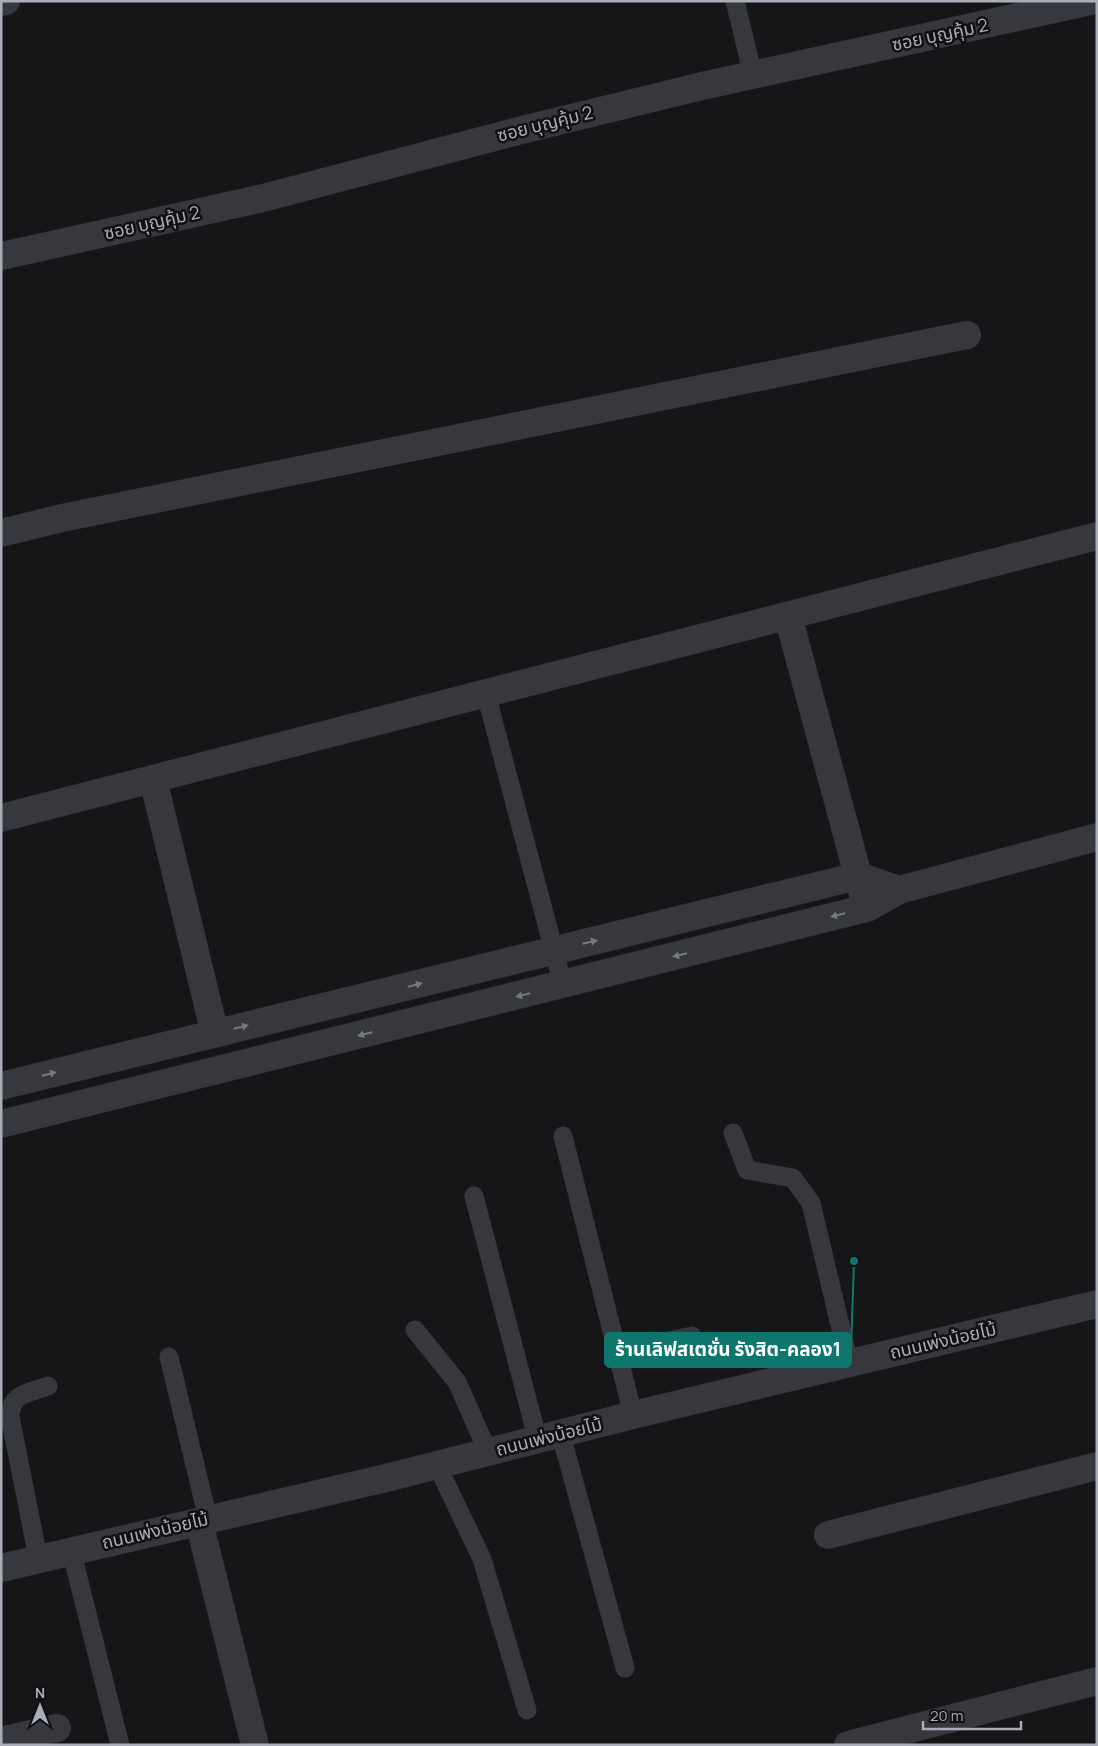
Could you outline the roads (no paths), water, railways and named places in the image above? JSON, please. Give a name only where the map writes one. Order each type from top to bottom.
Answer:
[{"type":"street","points":[[1,2],[6,1]]},
{"type":"street","name":"ซอย บุญคุ้ม 2","points":[[1,256],[263,198],[518,131],[753,75],[1092,1]]},
{"type":"street","points":[[1,533],[62,518],[967,335]]},
{"type":"street","points":[[1,818],[1097,536]]},
{"type":"street","points":[[788,616],[867,908]]},
{"type":"street","points":[[153,779],[215,1034]]},
{"type":"street","points":[[1,1124],[867,908],[899,890],[1097,837]]},
{"type":"street","points":[[1,1086],[858,876],[899,890]]},
{"type":"street","name":"ถนนเพ่งน้อยไม้","points":[[1,1568],[550,1438],[633,1415],[1097,1304]]},
{"type":"street","points":[[828,1535],[1097,1466]]},
{"type":"street","points":[[204,1521],[255,1745]]},
{"type":"street","points":[[848,1745],[896,1739],[1097,1681]]},
{"type":"street","points":[[1,1741],[57,1728]]},
{"type":"lane","points":[[735,1],[753,75]]},
{"type":"lane","points":[[486,694],[563,985]]},
{"type":"lane","points":[[733,1133],[747,1170],[793,1178],[811,1203],[849,1363]]},
{"type":"lane","points":[[563,1136],[633,1415]]},
{"type":"lane","points":[[474,1196],[625,1668]]},
{"type":"lane","points":[[415,1330],[457,1382],[488,1452]]},
{"type":"lane","points":[[618,1352],[692,1336]]},
{"type":"lane","points":[[169,1357],[204,1521]]},
{"type":"lane","points":[[38,1558],[10,1416],[10,1405],[15,1398],[48,1386]]},
{"type":"lane","points":[[437,1465],[482,1559],[527,1710]]},
{"type":"lane","points":[[71,1550],[120,1745]]},
{"type":"place","name":"ร้านเลิฟสเตชั่น รังสิต-คลอง1","points":[[854,1261]]}]
